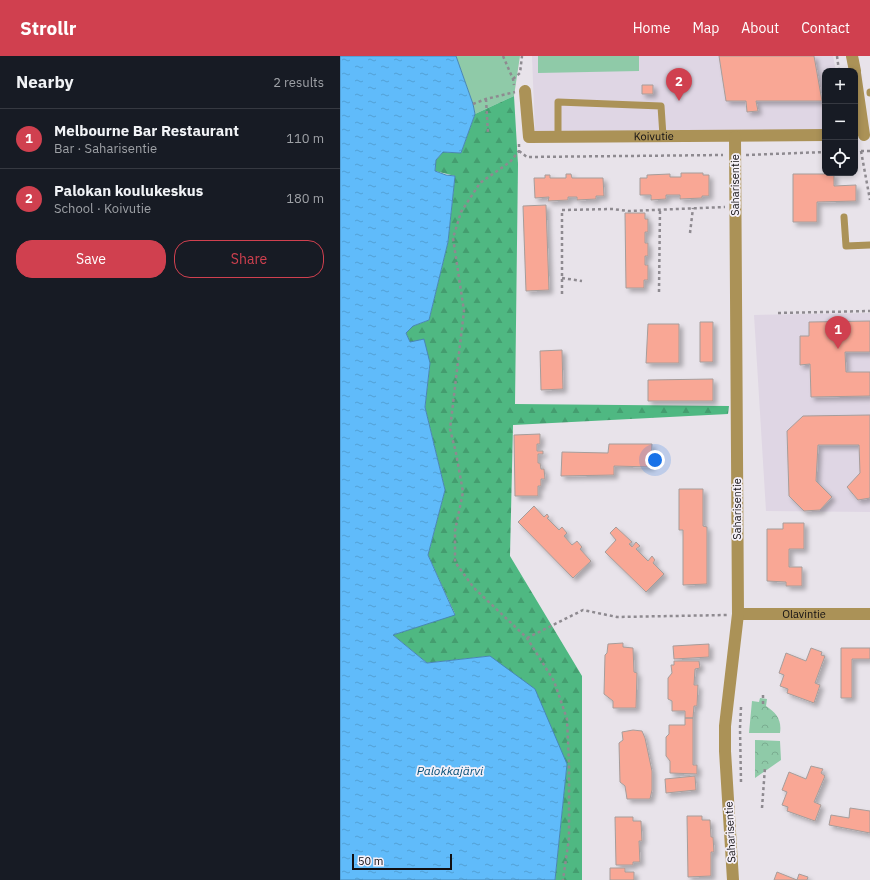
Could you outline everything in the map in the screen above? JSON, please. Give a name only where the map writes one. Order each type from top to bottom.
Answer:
[{"type":"street","points":[[852,56],[854,68]]},
{"type":"street","name":"Koivutie","points":[[525,91],[529,138],[822,135]]},
{"type":"street","points":[[858,96],[863,135]]},
{"type":"street","name":"Saharisentie","points":[[732,880],[725,726],[738,614],[735,137]]},
{"type":"street","name":"Olavintie","points":[[738,614],[870,614]]},
{"type":"lane","points":[[558,137],[558,102],[661,106],[663,136]]},
{"type":"lane","points":[[844,217],[846,246],[870,244]]},
{"type":"path","points":[[513,79],[520,73],[522,56]]},
{"type":"path","points":[[837,56],[839,68]]},
{"type":"path","points":[[474,104],[505,94],[525,91]]},
{"type":"path","points":[[486,99],[488,133]]},
{"type":"path","points":[[563,880],[568,838],[569,763],[567,719],[554,682],[527,638],[474,588],[455,562],[455,531],[463,492],[450,429],[464,311],[453,238],[462,212],[480,183],[510,162],[519,151],[527,157],[734,155],[822,152]]},
{"type":"path","points":[[870,151],[861,151],[870,200]]},
{"type":"path","points":[[562,294],[562,210],[628,211],[735,206]]},
{"type":"path","points":[[690,233],[694,208]]},
{"type":"path","points":[[659,292],[660,209]]},
{"type":"path","points":[[562,278],[582,281]]},
{"type":"path","points":[[778,313],[870,311]]},
{"type":"path","points":[[527,638],[583,610],[617,617],[738,614]]},
{"type":"path","points":[[763,694],[763,704]]},
{"type":"path","points":[[762,808],[765,766]]},
{"type":"shaded area","points":[[532,56],[833,56],[835,68],[822,68],[822,130],[535,133]]},
{"type":"shaded area","points":[[870,313],[870,512],[766,511],[754,315]]},
{"type":"green space","points":[[456,56],[520,56],[514,96],[475,114],[473,104]]},
{"type":"green space","points":[[538,56],[639,56],[639,71],[538,73]]},
{"type":"green space","points":[[514,96],[518,164],[515,404],[729,406],[728,414],[513,425],[510,556],[582,676],[582,880],[555,880],[567,764],[490,656],[427,663],[393,635],[455,614],[428,555],[445,490],[425,407],[430,363],[410,342],[406,333],[413,326],[429,320],[448,242],[455,176],[435,171],[436,160],[443,152],[461,153],[475,114]]},
{"type":"green space","points":[[760,698],[767,699],[766,706],[778,717],[780,733],[749,733],[752,701],[759,702]]},
{"type":"green space","points":[[755,740],[780,741],[781,760],[755,778]]},
{"type":"water","name":"Palokkajärvi","points":[[340,56],[456,56],[473,104],[475,114],[461,153],[443,152],[436,160],[435,171],[446,175],[455,176],[448,242],[429,320],[413,326],[406,333],[410,342],[424,339],[430,363],[425,407],[445,490],[428,555],[455,615],[393,635],[427,663],[490,656],[535,689],[567,764],[555,880],[340,880]]},
{"type":"building","points":[[719,56],[814,56],[822,101],[756,101],[758,111],[747,112],[746,101],[726,101]]},
{"type":"building","points":[[642,85],[653,85],[653,94],[642,94]]},
{"type":"building","points":[[681,173],[703,173],[703,175],[709,175],[709,196],[702,196],[702,198],[680,199],[680,195],[666,195],[666,199],[651,200],[651,195],[640,195],[640,178],[647,178],[647,175],[670,174],[670,177],[681,177]]},
{"type":"building","points":[[566,174],[571,174],[572,178],[603,178],[604,196],[596,196],[596,199],[577,200],[577,197],[568,197],[568,200],[548,201],[549,197],[535,198],[534,178],[545,178],[545,175],[550,175],[550,178],[566,178]]},
{"type":"building","points":[[793,174],[822,174],[822,176],[834,176],[834,186],[856,185],[856,201],[817,202],[817,222],[793,222]]},
{"type":"building","points":[[546,205],[549,290],[526,291],[523,206]]},
{"type":"building","points":[[625,213],[645,213],[645,219],[648,219],[648,232],[645,232],[645,243],[648,243],[648,256],[645,256],[645,265],[648,265],[648,280],[644,280],[644,288],[626,288]]},
{"type":"building","points":[[870,321],[870,352],[845,352],[846,372],[870,372],[870,396],[811,397],[810,364],[800,365],[800,336],[809,336],[809,322]]},
{"type":"building","points":[[700,322],[713,322],[713,362],[700,362]]},
{"type":"building","points":[[648,324],[679,324],[679,363],[646,363]]},
{"type":"building","points":[[562,350],[563,389],[541,390],[540,351]]},
{"type":"building","points":[[713,379],[713,401],[648,401],[648,380]]},
{"type":"building","points":[[870,415],[870,498],[858,500],[847,487],[860,473],[859,445],[818,445],[816,481],[832,497],[820,510],[804,511],[789,496],[787,431],[803,416]]},
{"type":"building","points":[[540,434],[540,444],[537,444],[537,451],[543,451],[543,454],[538,454],[538,463],[540,463],[541,469],[544,469],[545,479],[541,479],[541,486],[538,486],[538,496],[515,496],[514,435]]},
{"type":"building","points":[[609,444],[652,444],[651,467],[614,466],[614,475],[561,476],[562,452],[608,453]]},
{"type":"building","points":[[679,489],[703,489],[703,526],[707,527],[707,584],[683,585],[683,530],[679,530]]},
{"type":"building","points":[[534,506],[544,517],[547,514],[549,517],[547,518],[559,530],[562,527],[567,533],[564,536],[572,545],[577,541],[582,547],[580,549],[591,561],[573,578],[518,522]]},
{"type":"building","points":[[783,523],[804,523],[804,549],[789,549],[789,567],[802,567],[802,586],[786,586],[786,582],[767,581],[767,529],[783,529]]},
{"type":"building","points":[[616,527],[632,542],[629,544],[632,547],[636,542],[640,546],[636,549],[648,561],[652,556],[655,560],[653,563],[664,574],[646,592],[605,552],[616,540],[610,533]]},
{"type":"building","points":[[623,643],[623,647],[633,648],[634,672],[637,673],[636,708],[613,708],[613,701],[604,694],[605,655],[607,653],[608,644]]},
{"type":"building","points":[[709,644],[709,657],[674,659],[673,646]]},
{"type":"building","points":[[811,648],[822,652],[821,655],[825,656],[815,683],[820,685],[814,703],[787,693],[788,689],[780,686],[784,675],[779,673],[786,653],[806,661]]},
{"type":"building","points":[[841,648],[870,648],[870,659],[852,659],[852,698],[841,698]]},
{"type":"building","points":[[674,661],[699,661],[700,668],[695,669],[694,685],[698,685],[697,706],[694,706],[693,718],[685,718],[685,711],[672,711],[672,701],[668,699],[668,678],[672,673],[671,665],[674,665]]},
{"type":"building","points":[[685,718],[693,718],[693,765],[697,765],[697,774],[670,773],[670,761],[666,756],[666,737],[669,734],[669,725],[685,725]]},
{"type":"building","points":[[633,730],[642,731],[645,738],[652,771],[652,790],[650,799],[627,799],[625,786],[620,782],[619,743],[623,740],[622,732]]},
{"type":"building","points":[[811,766],[823,769],[821,773],[825,776],[814,802],[821,805],[815,821],[787,811],[788,807],[782,805],[787,792],[782,790],[789,772],[806,779]]},
{"type":"building","points":[[695,776],[696,790],[666,793],[665,779]]},
{"type":"building","points":[[850,808],[870,811],[870,833],[829,825],[831,815],[849,818]]},
{"type":"building","points":[[687,816],[702,816],[702,820],[710,820],[714,852],[711,852],[711,876],[688,877]]},
{"type":"building","points":[[615,817],[633,817],[633,821],[641,821],[642,841],[639,841],[640,862],[633,862],[633,865],[616,865]]},
{"type":"building","points":[[610,868],[625,868],[625,872],[634,872],[634,880],[610,880]]},
{"type":"building","points":[[777,872],[797,880],[774,880]]},
{"type":"building","points":[[799,874],[808,877],[807,880],[797,880]]},
{"type":"place","name":"Palokan koulukeskus","points":[[679,101]]},
{"type":"place","name":"Melbourne Bar Restaurant","points":[[838,349]]}]
